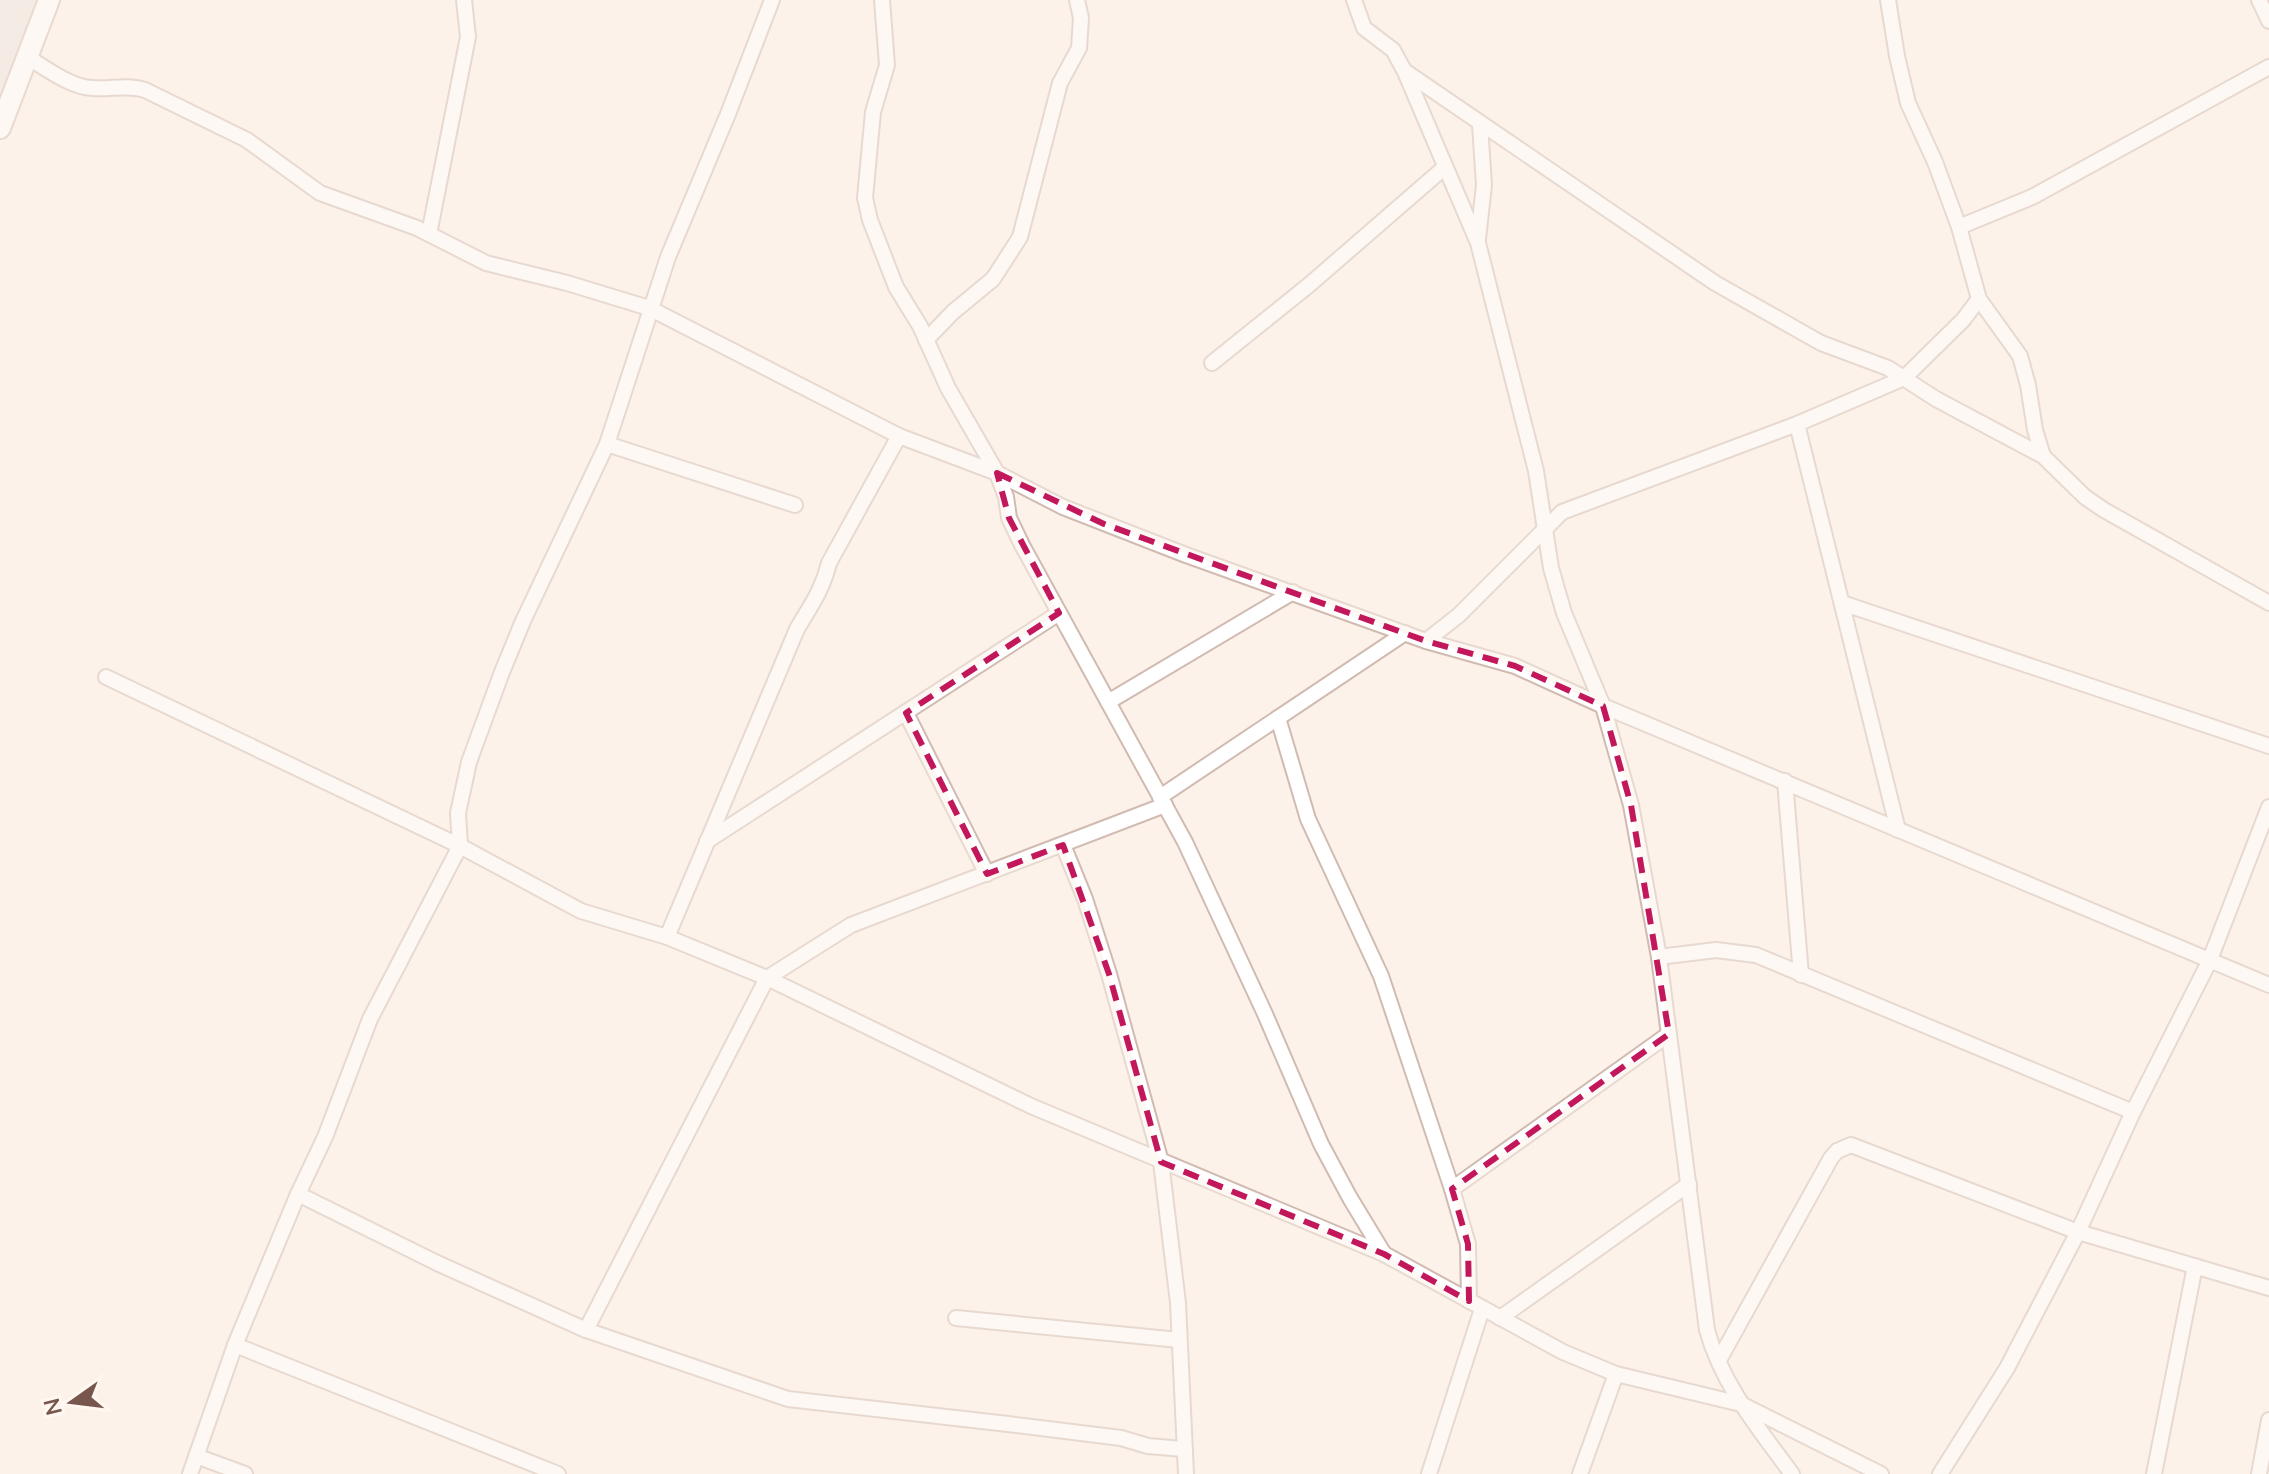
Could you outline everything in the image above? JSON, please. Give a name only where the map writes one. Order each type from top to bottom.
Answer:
[{"type":"street","points":[[0,128],[49,0]]},
{"type":"street","points":[[429,234],[468,37],[464,0]]},
{"type":"street","points":[[190,1474],[235,1345],[325,1137],[370,1019],[460,846],[458,813],[474,747],[523,621],[607,444],[649,308],[772,0]]},
{"type":"street","points":[[882,0],[887,65],[873,112],[865,198],[890,276],[926,340],[948,388],[997,473],[1006,497],[1009,518],[1200,872],[1321,1144],[1384,1254]]},
{"type":"street","points":[[926,340],[953,312],[993,279],[1020,237],[1060,83],[1079,48],[1081,18],[1077,0]]},
{"type":"street","points":[[1354,0],[1364,28],[1393,50],[1405,72],[1478,243],[1536,471],[1551,568],[1564,613],[1603,706],[1631,805],[1659,957],[1707,1330],[1741,1404],[1792,1474]]},
{"type":"street","points":[[1888,0],[1908,103],[1935,162],[1959,227],[1979,299],[2020,356],[2043,456]]},
{"type":"street","points":[[2259,0],[2269,21]]},
{"type":"street","points":[[27,57],[80,86],[136,87],[145,90],[247,140],[320,193],[395,219],[486,263],[649,308],[899,436],[997,473],[1104,524],[1426,641],[1515,666],[1603,706],[2269,985]]},
{"type":"street","points":[[1959,227],[2032,197],[2269,67]]},
{"type":"street","points":[[1405,72],[1715,283],[1821,343],[1888,368],[1936,399],[2043,456],[2085,497],[2104,510],[2269,603]]},
{"type":"street","points":[[1478,243],[1484,176],[1480,125]]},
{"type":"street","points":[[1212,363],[1309,285],[1445,167]]},
{"type":"street","points":[[1426,641],[1459,615],[1562,512],[1797,424],[1904,378],[1963,320],[1979,299]]},
{"type":"street","points":[[1797,424],[1898,830]]},
{"type":"street","points":[[667,937],[797,629],[815,603],[829,563],[899,436]]},
{"type":"street","points":[[607,444],[795,505]]},
{"type":"street","points":[[1108,702],[1293,592]]},
{"type":"street","points":[[1842,603],[2269,746]]},
{"type":"street","points":[[707,841],[1059,613]]},
{"type":"street","points":[[586,1330],[767,978],[851,925],[1063,845],[1162,801],[1405,633]]},
{"type":"street","points":[[106,677],[460,846],[581,911],[667,937],[767,978],[1031,1106],[1384,1254],[1563,1352],[1616,1374],[1741,1404],[1881,1474]]},
{"type":"street","points":[[906,713],[987,874]]},
{"type":"street","points":[[1278,718],[1308,819],[1381,976],[1468,1244],[1476,1305],[1429,1474]]},
{"type":"street","points":[[1785,781],[1801,975]]},
{"type":"street","points":[[1940,1474],[2007,1368],[2078,1232],[2133,1112],[2209,962],[2269,807]]},
{"type":"street","points":[[1063,845],[1085,899],[1109,974],[1161,1162],[1178,1303],[1186,1474]]},
{"type":"street","points":[[1659,957],[1716,950],[1756,955],[2133,1112]]},
{"type":"street","points":[[1452,1189],[1669,1034]]},
{"type":"street","points":[[1719,1360],[1831,1158],[1851,1145],[2078,1232],[2269,1288]]},
{"type":"street","points":[[1500,1318],[1689,1184]]},
{"type":"street","points":[[298,1194],[437,1263],[586,1330],[788,1399],[1121,1438],[1148,1446],[1183,1449]]},
{"type":"street","points":[[2154,1474],[2195,1266]]},
{"type":"street","points":[[956,1318],[1179,1340]]},
{"type":"street","points":[[235,1345],[558,1474]]},
{"type":"street","points":[[1580,1474],[1616,1374]]},
{"type":"street","points":[[2259,1474],[2269,1420]]},
{"type":"street","points":[[196,1456],[245,1474]]},
{"type":"highlighted area","points":[[997,473],[1104,524],[1426,641],[1515,666],[1603,706],[1631,805],[1669,1034],[1452,1189],[1468,1244],[1469,1301],[1384,1254],[1161,1162],[1109,974],[1063,845],[987,874],[906,713],[1059,613],[1009,518]]},
{"type":"shaded area","points":[[0,0],[41,0],[0,112]]}]
